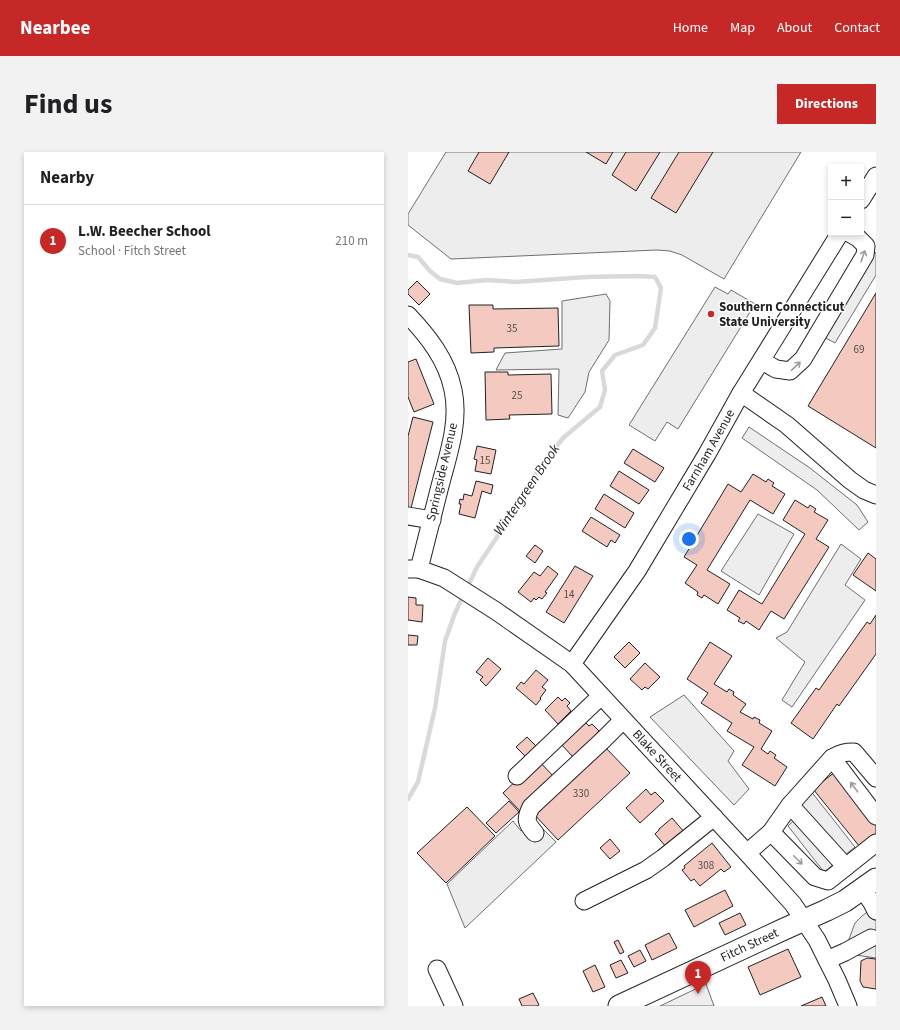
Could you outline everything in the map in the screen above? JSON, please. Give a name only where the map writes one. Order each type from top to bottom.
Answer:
[{"type":"main road","name":"Fitch Street","points":[[619,1006],[827,910],[845,900],[869,883]]},
{"type":"street","points":[[864,195],[876,176]]},
{"type":"street","name":"Farnham Avenue","points":[[572,664],[637,571],[707,454],[741,393],[838,236]]},
{"type":"street","points":[[762,361],[776,370],[790,371],[803,359],[865,255],[866,246],[854,236]]},
{"type":"street","name":"Springside Avenue","points":[[408,315],[438,351],[453,390],[455,413],[452,438],[432,520],[414,569]]},
{"type":"street","points":[[741,393],[787,425],[850,480],[864,490],[876,495]]},
{"type":"street","points":[[408,516],[432,520]]},
{"type":"street","name":"Blake Street","points":[[414,569],[444,578],[572,664],[793,904],[817,940],[848,1006]]},
{"type":"street","points":[[517,776],[601,696]]},
{"type":"street","points":[[535,833],[527,821],[527,815],[531,807],[623,720]]},
{"type":"street","points":[[747,853],[771,832],[790,805],[832,758],[838,754],[854,752],[876,778]]},
{"type":"street","points":[[832,758],[876,816]]},
{"type":"street","points":[[790,805],[846,867]]},
{"type":"street","points":[[584,901],[646,870],[714,817]]},
{"type":"street","points":[[771,832],[815,877],[828,881],[876,843]]},
{"type":"street","points":[[869,883],[872,903],[876,911]]},
{"type":"street","points":[[827,960],[845,952],[874,934]]},
{"type":"street","points":[[437,969],[454,1006]]},
{"type":"shaded area","points":[[446,152],[801,152],[724,279],[682,255],[670,251],[657,250],[451,259],[408,225],[408,214]]},
{"type":"shaded area","points":[[875,252],[876,275],[835,343],[824,337]]},
{"type":"shaded area","points":[[715,287],[728,294],[731,290],[755,304],[678,429],[667,422],[655,441],[629,425]]},
{"type":"shaded area","points":[[606,294],[610,301],[609,340],[589,372],[585,392],[568,418],[558,415],[559,369],[496,370],[505,353],[562,349],[562,301]]},
{"type":"shaded area","points":[[749,427],[810,468],[857,505],[868,522],[859,530],[817,490],[742,438]]},
{"type":"shaded area","points":[[758,514],[794,534],[759,595],[721,571]]},
{"type":"shaded area","points":[[841,544],[861,559],[845,585],[865,600],[792,707],[782,700],[805,662],[776,638],[787,632]]},
{"type":"shaded area","points":[[684,695],[734,751],[728,761],[749,789],[734,805],[650,717]]},
{"type":"shaded area","points":[[810,790],[855,847],[824,872],[788,826],[796,818],[800,798]]},
{"type":"shaded area","points":[[513,821],[521,831],[536,822],[556,842],[465,928],[447,884]]},
{"type":"shaded area","points":[[876,905],[876,958],[849,954],[849,939],[855,923]]},
{"type":"shaded area","points":[[706,984],[714,1006],[660,1006]]},
{"type":"building","points":[[479,152],[509,152],[490,184],[468,171]]},
{"type":"building","points":[[586,152],[613,152],[606,164]]},
{"type":"building","points":[[626,152],[660,152],[636,191],[612,175]]},
{"type":"building","points":[[679,152],[713,152],[676,213],[651,198]]},
{"type":"building","points":[[417,281],[430,294],[419,305],[408,294],[408,290]]},
{"type":"building","points":[[876,293],[876,448],[808,406]]},
{"type":"building","points":[[469,305],[493,305],[493,309],[558,308],[559,346],[494,348],[494,352],[471,353]]},
{"type":"building","points":[[416,359],[434,404],[414,412],[408,397],[408,362]]},
{"type":"building","points":[[485,372],[508,372],[508,375],[551,374],[552,414],[509,415],[510,419],[486,420]]},
{"type":"building","points":[[413,417],[433,422],[410,512],[408,511],[408,436]]},
{"type":"building","points":[[477,446],[496,450],[491,474],[475,471],[477,460],[474,459]]},
{"type":"building","points":[[633,449],[664,468],[655,482],[624,463]]},
{"type":"building","points":[[619,471],[649,490],[639,504],[610,486]]},
{"type":"building","points":[[753,474],[766,482],[768,479],[774,483],[772,486],[785,494],[773,514],[750,500],[707,570],[730,584],[718,604],[704,595],[702,598],[697,595],[698,592],[685,583],[697,565],[684,557],[728,484],[741,492]]},
{"type":"building","points":[[476,481],[493,485],[491,494],[482,491],[475,518],[459,514],[461,504],[459,504],[460,499],[463,500],[464,494],[472,496]]},
{"type":"building","points":[[604,494],[634,513],[625,528],[595,509]]},
{"type":"building","points":[[795,500],[808,508],[810,505],[816,509],[814,512],[828,520],[816,539],[829,547],[784,619],[771,611],[759,630],[746,621],[744,624],[738,621],[740,618],[727,610],[739,590],[762,604],[805,534],[783,520]]},
{"type":"building","points":[[591,517],[620,535],[615,543],[611,540],[607,547],[582,531]]},
{"type":"building","points":[[535,545],[543,551],[535,563],[526,556]]},
{"type":"building","points":[[868,553],[876,559],[876,591],[853,575]]},
{"type":"building","points":[[548,566],[558,574],[545,592],[547,593],[542,599],[539,597],[536,600],[534,598],[531,602],[518,592],[534,572],[540,576]]},
{"type":"building","points":[[575,566],[593,576],[564,623],[546,612]]},
{"type":"building","points":[[408,597],[416,598],[416,605],[423,605],[422,622],[408,620]]},
{"type":"building","points":[[876,615],[876,654],[839,706],[837,704],[813,739],[791,723],[816,688],[819,690],[867,622],[870,624]]},
{"type":"building","points":[[408,635],[418,636],[417,645],[408,645]]},
{"type":"building","points":[[629,642],[640,653],[625,668],[614,657]]},
{"type":"building","points":[[710,642],[732,656],[714,684],[727,692],[729,689],[734,692],[733,695],[746,704],[740,712],[753,719],[754,717],[760,720],[759,723],[772,731],[761,749],[768,754],[770,751],[776,755],[774,758],[787,767],[775,786],[742,765],[754,747],[727,731],[732,723],[701,703],[708,693],[687,679]]},
{"type":"building","points":[[488,658],[501,669],[486,686],[480,680],[483,677],[476,672]]},
{"type":"building","points":[[645,663],[660,677],[648,689],[645,687],[642,690],[630,679]]},
{"type":"building","points":[[536,670],[548,680],[542,687],[546,690],[536,705],[516,688],[521,682],[524,684]]},
{"type":"building","points":[[558,697],[562,701],[565,698],[570,703],[567,706],[571,711],[558,724],[545,710]]},
{"type":"building","points":[[584,721],[589,726],[592,724],[599,731],[596,734],[597,736],[574,758],[560,743]]},
{"type":"building","points":[[527,737],[537,747],[526,757],[516,747]]},
{"type":"building","points":[[604,746],[630,773],[558,840],[533,813]]},
{"type":"building","points":[[538,760],[555,778],[520,811],[503,793]]},
{"type":"building","points":[[835,772],[876,823],[876,835],[860,847],[813,789]]},
{"type":"building","points":[[646,789],[651,795],[655,792],[664,801],[640,823],[626,808]]},
{"type":"building","points":[[509,801],[519,812],[496,833],[486,823]]},
{"type":"building","points":[[467,807],[495,836],[446,883],[417,853]]},
{"type":"building","points":[[672,818],[685,833],[667,848],[655,834]]},
{"type":"building","points":[[610,839],[620,851],[610,859],[600,848]]},
{"type":"building","points":[[712,843],[731,867],[724,872],[721,869],[700,886],[694,879],[691,881],[682,870],[685,868],[684,866]]},
{"type":"building","points":[[725,890],[733,906],[694,927],[685,910]]},
{"type":"building","points":[[740,913],[746,925],[725,935],[719,923]]},
{"type":"building","points":[[669,933],[677,948],[652,960],[645,945]]},
{"type":"building","points":[[618,940],[624,952],[620,954],[614,942]]},
{"type":"building","points":[[788,949],[801,977],[760,995],[748,967]]},
{"type":"building","points":[[640,950],[646,961],[634,967],[628,956]]},
{"type":"building","points":[[867,958],[876,959],[876,989],[863,987],[860,981],[861,961]]},
{"type":"building","points":[[621,960],[628,973],[616,978],[610,965]]},
{"type":"building","points":[[595,965],[605,987],[593,992],[583,971]]},
{"type":"building","points":[[533,993],[539,1005],[522,1006],[519,999]]},
{"type":"building","points":[[822,997],[826,1006],[801,1006]]},
{"type":"waterway","name":"Wintergreen Brook","points":[[408,255],[418,257],[430,271],[440,279],[457,283],[487,280],[516,282],[586,277],[639,276],[655,277],[661,288],[655,328],[643,345],[615,355],[602,371],[605,390],[600,407],[563,438],[543,463],[477,567],[467,588]]},
{"type":"waterway","name":"Wintergreen Brook","points":[[408,799],[418,782],[435,708],[445,641],[455,613],[464,594]]},
{"type":"place","name":"Southern Connecticut State University","points":[[711,314]]},
{"type":"place","name":"L.W. Beecher School","points":[[698,994]]}]
